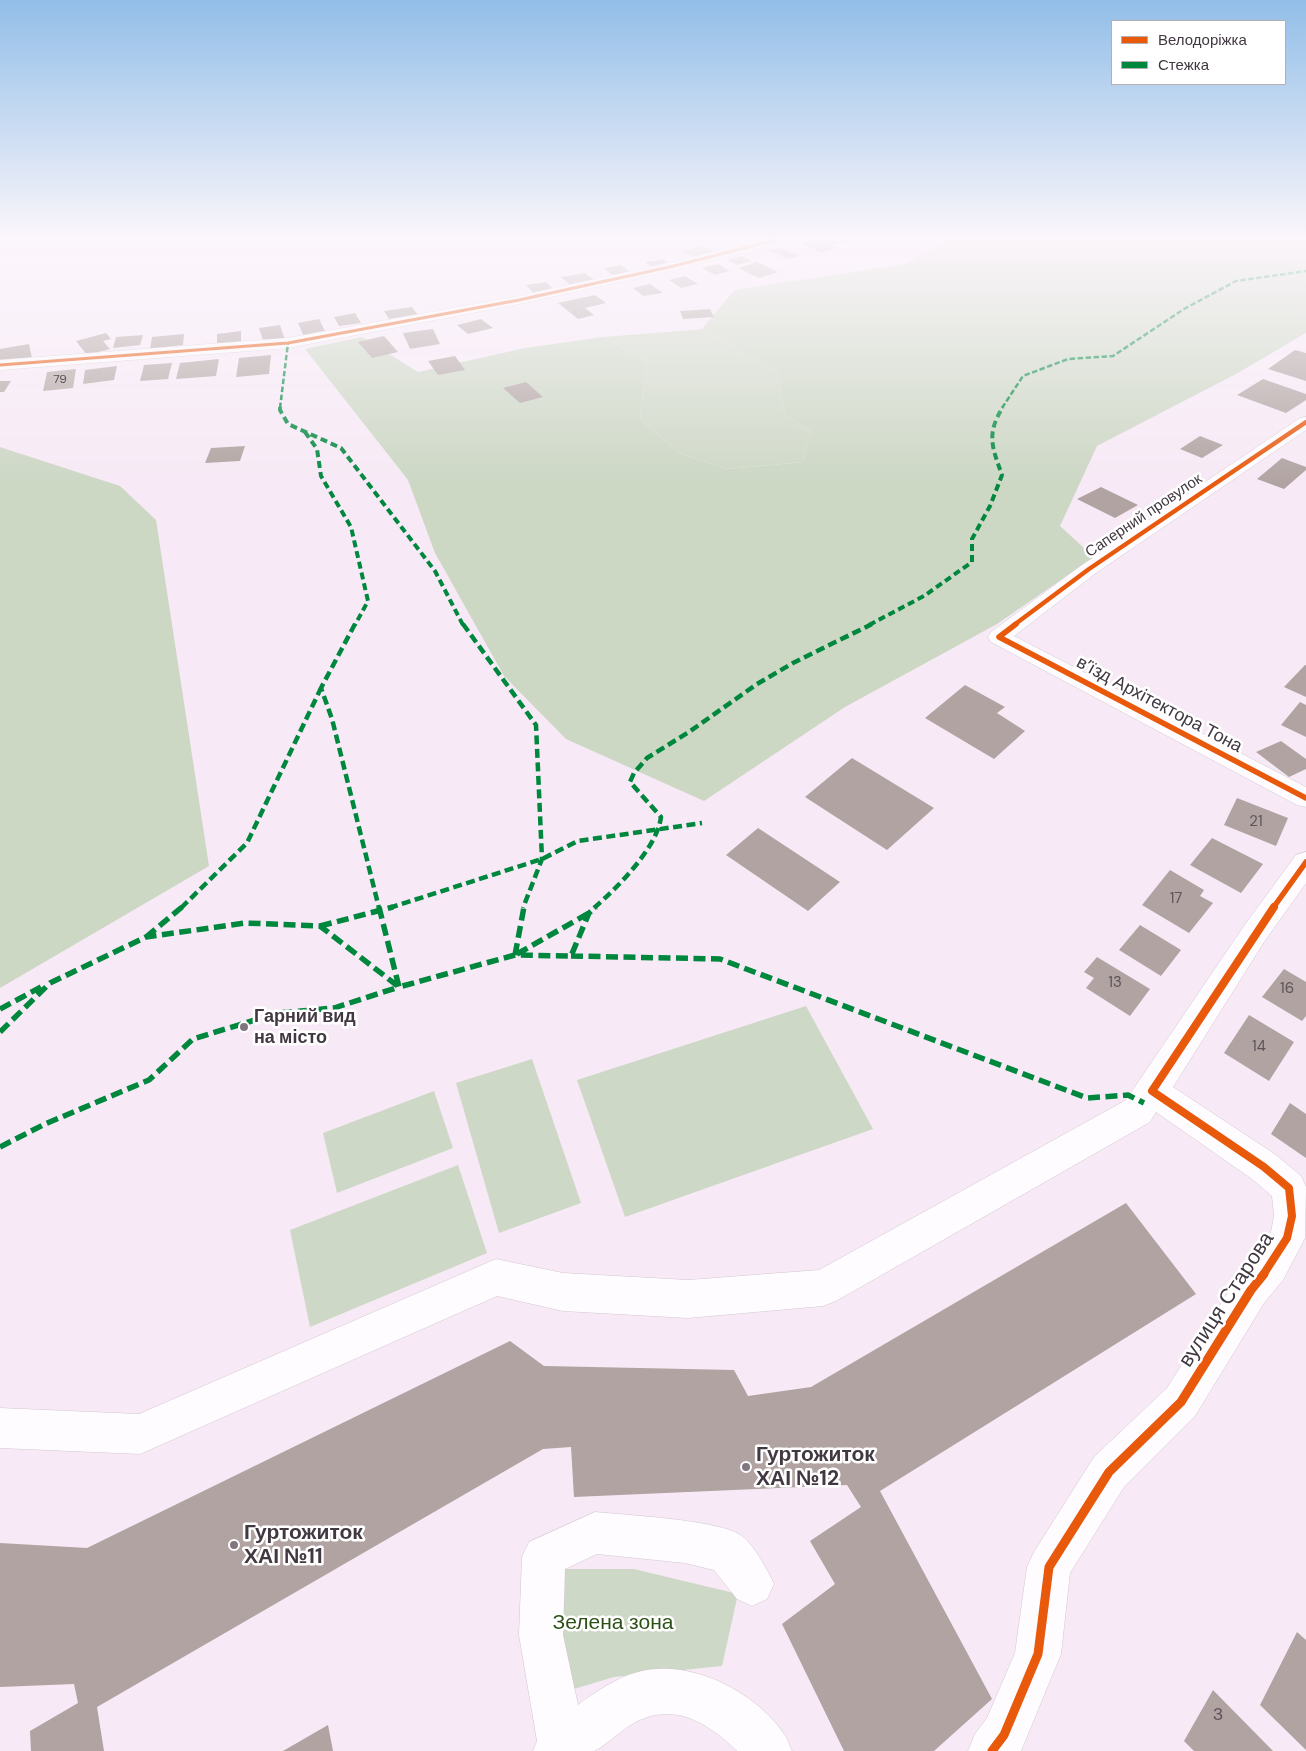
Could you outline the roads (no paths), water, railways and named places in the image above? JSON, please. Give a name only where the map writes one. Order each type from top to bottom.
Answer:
[{"type":"street","points":[[0,365],[288,343],[402,322]]},
{"type":"street","name":"Саперний провулок","points":[[999,637],[1089,569],[1306,422]]},
{"type":"street","points":[[1280,440],[1296,445],[1301,444]]},
{"type":"street","name":"в’їзд Архітектора Тона","points":[[999,637],[1306,798]]},
{"type":"street","points":[[0,1428],[140,1434],[496,1277],[563,1292],[688,1299],[823,1288],[1138,1111],[1254,934],[1306,862]]},
{"type":"street","name":"вулиця Старова","points":[[992,1751],[1004,1735],[1038,1654],[1049,1567],[1109,1472],[1181,1402],[1287,1238],[1292,1216],[1289,1188],[1264,1167],[1152,1091]]},
{"type":"street","points":[[560,1749],[541,1635],[544,1557],[595,1534],[685,1542],[727,1551],[752,1584]]},
{"type":"street","points":[[560,1749],[600,1716],[638,1695],[679,1691],[720,1705],[756,1736],[768,1751]]},
{"type":"place","name":"Гарний вид на місто","points":[[244,1027]]},
{"type":"place","name":"Гуртожиток ХАІ №12","points":[[746,1467]]},
{"type":"place","name":"Гуртожиток ХАІ №11","points":[[234,1545]]},
{"type":"park label","name":"Зелена зона","points":[[613,1623]]}]
